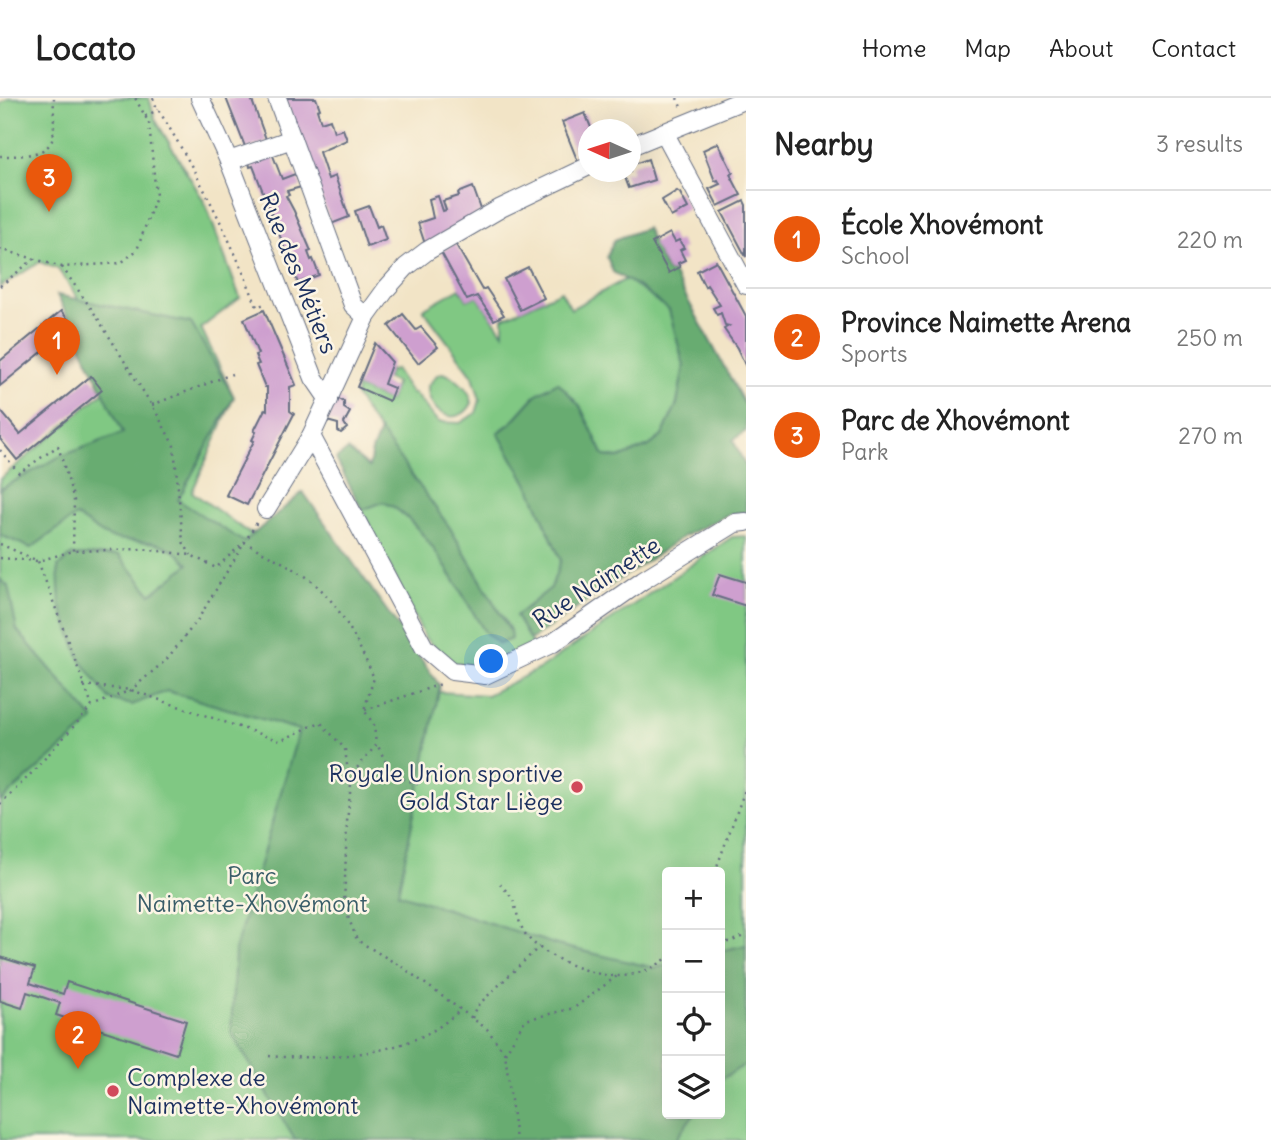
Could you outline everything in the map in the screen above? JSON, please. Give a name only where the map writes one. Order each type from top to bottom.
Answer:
[{"type":"street","name":"Rue des Métiers","points":[[200,98],[229,161],[314,378],[329,400]]},
{"type":"street","points":[[277,98],[353,305],[366,317]]},
{"type":"street","points":[[641,142],[746,99]]},
{"type":"street","points":[[664,132],[746,285]]},
{"type":"street","points":[[229,161],[292,139]]},
{"type":"street","points":[[266,509],[311,436],[366,317],[406,267],[427,251],[501,208],[578,171]]},
{"type":"street","points":[[311,436],[424,647],[452,671]]},
{"type":"street","name":"Rue Naimette","points":[[452,671],[485,675],[553,643],[643,580],[735,523],[746,522]]},
{"type":"path","points":[[0,156],[34,153],[47,148],[53,139],[54,98]]},
{"type":"path","points":[[0,249],[62,267],[121,263],[137,250],[156,196],[149,122],[135,98]]},
{"type":"path","points":[[153,98],[209,198],[240,261],[257,307]]},
{"type":"path","points":[[145,116],[158,110]]},
{"type":"path","points":[[0,286],[34,259]]},
{"type":"path","points":[[62,267],[97,317],[152,405],[174,446],[183,542],[191,555]]},
{"type":"path","points":[[152,405],[232,374]]},
{"type":"path","points":[[0,450],[19,473],[58,446],[74,500],[73,551]]},
{"type":"path","points":[[0,804],[92,706],[131,690],[166,660],[197,621],[266,509]]},
{"type":"path","points":[[0,558],[38,561],[73,551],[143,549],[191,555],[216,568],[244,542]]},
{"type":"path","points":[[244,542],[306,576],[330,600],[355,638],[374,678],[364,710]]},
{"type":"path","points":[[0,544],[38,561],[92,706]]},
{"type":"path","points":[[364,710],[440,686],[452,671]]},
{"type":"path","points":[[83,685],[131,690],[280,741],[320,722],[345,749],[348,773],[352,774]]},
{"type":"path","points":[[364,710],[374,725],[377,744],[392,775],[418,784]]},
{"type":"path","points":[[377,744],[352,774],[344,906],[357,940],[405,969],[487,1029],[505,1053],[516,1140]]},
{"type":"path","points":[[717,867],[746,787]]},
{"type":"path","points":[[499,884],[512,898],[518,921],[527,936],[555,959],[617,976],[655,968],[662,962]]},
{"type":"path","points":[[725,942],[746,935]]},
{"type":"path","points":[[472,1018],[476,1007],[539,947]]},
{"type":"path","points":[[505,1053],[525,1020],[574,1008],[617,976]]},
{"type":"path","points":[[269,1056],[304,1059],[386,1048],[430,1033],[461,1010]]},
{"type":"green space","name":"Parc Naimette-Xhovémont","points":[[9,98],[149,98],[155,119],[205,203],[240,298],[201,328],[234,397],[192,492],[249,533],[323,522],[408,690],[487,695],[541,668],[732,537],[746,536],[746,1140],[0,1140],[0,479],[112,385],[90,316],[58,269],[40,262],[0,287],[0,104]]},
{"type":"green space","points":[[646,228],[666,270],[669,273],[672,271],[746,407],[746,431],[733,440],[746,467],[746,512],[727,515],[684,536],[530,640],[516,616],[551,588],[561,560],[531,490],[498,433],[511,423],[537,394],[558,382],[580,406],[604,456],[619,458],[649,446],[662,436],[677,404],[684,366],[669,310],[639,287],[613,272],[607,257],[614,240]]},
{"type":"green space","points":[[626,279],[669,310],[684,365],[677,404],[662,436],[649,446],[619,458],[604,456],[580,406],[537,394],[511,423],[498,432],[531,490],[561,560],[551,588],[516,616],[533,646],[484,667],[452,663],[425,638],[362,510],[383,502],[398,510],[427,540],[485,632],[510,630],[450,528],[367,414],[356,396],[357,387],[389,401],[396,383],[386,378],[390,370],[395,369],[412,394],[414,393],[438,422],[460,423],[476,413],[480,400],[473,376],[423,309],[460,288],[467,300],[477,296],[503,333],[503,318],[561,291],[571,309]]},
{"type":"green space","points":[[57,295],[191,323],[234,397],[178,500],[244,542],[303,492],[440,686],[398,893],[557,945],[655,968],[662,966],[662,1119],[690,1119],[675,1140],[295,1140],[231,1032],[235,950],[299,730],[167,691],[132,705],[109,699],[80,659],[60,604],[58,567],[72,555],[119,555],[151,594],[189,564],[168,547],[109,537],[76,516],[31,548],[0,535],[0,489],[59,457],[123,433]]},
{"type":"green space","points":[[442,373],[461,384],[471,398],[472,403],[459,415],[444,414],[432,403],[428,386]]},
{"type":"green space","points":[[380,431],[450,528],[510,631],[511,639],[499,644],[485,632],[427,540],[398,510],[383,502],[362,510],[336,459],[348,450],[369,467]]},
{"type":"green space","points":[[0,579],[8,586],[17,630],[94,720],[0,802]]},
{"type":"green space","points":[[746,945],[746,1064],[725,1077],[725,993],[725,950]]},
{"type":"building","points":[[226,98],[251,98],[267,142],[246,149]]},
{"type":"building","points":[[285,98],[316,98],[321,122],[330,119],[334,132],[343,129],[347,140],[319,152],[328,179],[335,176],[349,217],[331,224]]},
{"type":"building","points":[[585,113],[587,119],[578,119],[578,162],[562,122]]},
{"type":"building","points":[[718,143],[741,195],[718,206],[709,189],[720,184],[718,180],[715,181],[703,150]]},
{"type":"building","points":[[272,153],[282,179],[295,174],[301,187],[287,191],[289,195],[286,196],[319,275],[298,283],[253,166],[250,167],[249,162]]},
{"type":"building","points":[[648,159],[654,180],[629,188],[627,182],[641,182],[641,161]]},
{"type":"building","points":[[473,187],[482,212],[425,244],[418,223],[433,218],[429,199],[438,196],[443,211],[446,210],[443,201],[459,196],[458,193]]},
{"type":"building","points":[[677,191],[688,208],[671,217],[662,200]]},
{"type":"building","points":[[744,201],[746,205],[746,257],[722,212]]},
{"type":"building","points":[[369,206],[377,227],[381,225],[386,240],[367,247],[355,211]]},
{"type":"building","points":[[670,233],[675,242],[679,240],[684,248],[680,250],[685,260],[678,263],[680,267],[669,273],[652,243]]},
{"type":"building","points":[[455,243],[482,290],[486,288],[504,315],[494,320],[477,296],[467,300],[441,252]]},
{"type":"building","points":[[716,261],[746,316],[746,367],[724,329],[729,326],[725,325],[721,313],[717,315],[713,308],[720,305],[707,285],[705,287],[697,271]]},
{"type":"building","points":[[528,267],[544,298],[520,310],[504,279]]},
{"type":"building","points":[[264,310],[296,385],[290,387],[290,411],[294,414],[247,505],[226,495],[254,441],[254,431],[265,409],[267,410],[267,387],[256,365],[259,364],[255,355],[258,354],[244,319]]},
{"type":"building","points":[[61,311],[74,326],[0,386],[0,361]]},
{"type":"building","points":[[403,314],[416,330],[421,327],[438,347],[418,363],[389,326]]},
{"type":"building","points":[[375,343],[392,362],[384,384],[394,388],[389,401],[357,387]]},
{"type":"building","points":[[91,376],[102,390],[17,460],[0,439],[0,410],[20,434]]},
{"type":"building","points":[[337,398],[344,402],[344,408],[350,412],[344,423],[347,428],[341,433],[338,431],[338,424],[327,421]]},
{"type":"building","points":[[720,574],[746,582],[746,606],[712,595]]},
{"type":"building","points":[[0,957],[35,968],[30,983],[63,994],[67,982],[186,1021],[176,1054],[56,1015],[60,1003],[27,992],[22,1008],[0,1001]]},
{"type":"place","name":"Parc de Xhovémont","points":[[49,212]]},
{"type":"place","name":"École Xhovémont","points":[[57,375]]},
{"type":"place","name":"Royale Union sportive Gold Star Liège","points":[[577,787]]},
{"type":"place","name":"Province Naimette Arena","points":[[78,1069]]},
{"type":"place","name":"Complexe de Naimette-Xhovémont","points":[[113,1091]]}]
